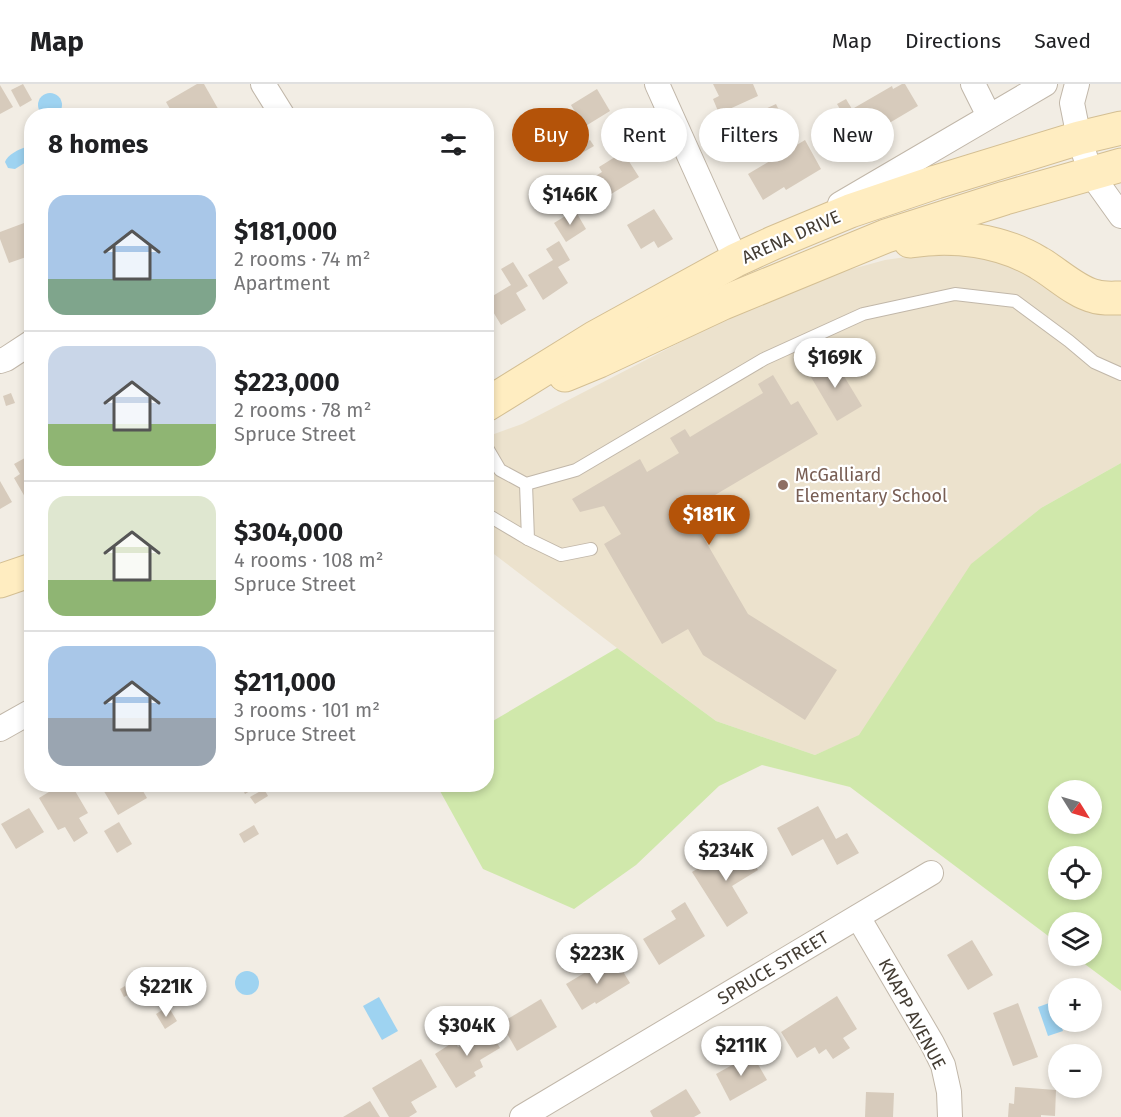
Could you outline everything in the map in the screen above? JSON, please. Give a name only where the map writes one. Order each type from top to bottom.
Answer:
[{"type":"main road","name":"ARENA DRIVE","points":[[494,401],[594,338],[736,260],[774,243],[861,207],[936,182],[1079,138],[1121,128]]},
{"type":"main road","name":"ARENA DRIVE","points":[[494,403],[599,361],[723,303],[886,236],[1005,198],[1106,170]]},
{"type":"main road","points":[[846,252],[914,240],[947,238],[977,241],[1010,249],[1038,262],[1093,296],[1121,298]]},
{"type":"main road","points":[[0,581],[24,573]]},
{"type":"street","points":[[263,84],[278,108]]},
{"type":"street","points":[[657,84],[736,260]]},
{"type":"street","points":[[973,84],[988,116]]},
{"type":"street","points":[[774,243],[1045,84]]},
{"type":"street","points":[[1077,84],[1072,103],[1079,138],[1106,170],[1121,216]]},
{"type":"street","points":[[0,361],[24,347]]},
{"type":"street","points":[[0,729],[24,716]]},
{"type":"street","name":"SPRUCE STREET","points":[[522,1117],[931,873]]},
{"type":"street","name":"KNAPP AVENUE","points":[[858,917],[932,1042],[943,1065],[950,1092],[950,1117]]},
{"type":"lane","points":[[494,460],[500,470],[526,484],[576,470],[764,359],[862,314],[955,294],[1015,301],[1094,362],[1121,374]]},
{"type":"lane","points":[[526,484],[528,539]]},
{"type":"lane","points":[[494,519],[561,555],[591,549]]},
{"type":"shaded area","name":"McGalliard Elementary School","points":[[964,251],[1121,304],[1121,463],[1041,508],[972,564],[859,736],[815,755],[716,721],[494,554],[494,434],[522,424],[733,315],[841,272],[885,260]]},
{"type":"green space","points":[[1121,463],[1121,991],[1087,966],[1102,966],[1102,912],[1048,912],[1048,936],[850,787],[762,765],[719,786],[636,865],[574,909],[483,869],[441,792],[494,792],[494,720],[617,648],[716,721],[815,755],[859,735],[971,564],[1041,508]]},
{"type":"water","points":[[50,93],[61,101],[61,108],[39,108],[38,105],[42,97]]},
{"type":"water","points":[[24,148],[24,163],[15,169],[8,168],[5,162]]},
{"type":"water","points":[[247,971],[255,975],[259,983],[255,991],[247,995],[239,991],[235,983],[239,975]]},
{"type":"water","points":[[379,997],[398,1031],[382,1040],[363,1006]]},
{"type":"water","points":[[1048,1003],[1048,1032],[1060,1032],[1048,1036],[1038,1007]]},
{"type":"building","points":[[23,84],[32,100],[20,107],[11,90]]},
{"type":"building","points":[[197,84],[204,84],[218,108],[169,108],[166,102]]},
{"type":"building","points":[[713,84],[753,84],[758,96],[732,108],[717,108],[713,99],[719,96]]},
{"type":"building","points":[[905,84],[918,106],[894,120],[894,108],[854,108],[892,86],[893,89]]},
{"type":"building","points":[[0,85],[13,107],[0,114]]},
{"type":"building","points":[[597,89],[608,108],[601,108],[601,117],[589,124],[589,108],[573,108],[571,105]]},
{"type":"building","points":[[846,99],[851,108],[839,108],[837,104]]},
{"type":"building","points":[[805,140],[811,151],[811,162],[817,162],[821,169],[786,190],[784,187],[763,200],[748,174],[768,162],[799,162],[799,144]]},
{"type":"building","points":[[589,141],[594,146],[589,149]]},
{"type":"building","points":[[607,162],[629,162],[639,177],[603,199],[591,179],[602,172],[599,167]]},
{"type":"building","points":[[654,209],[673,239],[658,248],[654,241],[641,249],[627,225]]},
{"type":"building","points":[[575,210],[586,229],[566,242],[554,223]]},
{"type":"building","points":[[24,223],[24,258],[9,263],[0,239],[0,232]]},
{"type":"building","points":[[559,241],[570,260],[558,267],[568,283],[543,300],[528,275],[553,260],[546,249]]},
{"type":"building","points":[[513,262],[528,286],[516,293],[526,310],[501,325],[494,313],[494,295],[511,285],[501,269]]},
{"type":"building","points":[[833,358],[862,406],[837,421],[808,372]]},
{"type":"building","points":[[773,375],[791,405],[798,401],[818,434],[688,511],[748,614],[837,670],[805,720],[703,655],[688,629],[662,644],[604,544],[621,534],[604,506],[580,512],[572,499],[640,459],[647,472],[679,453],[670,438],[685,429],[690,437],[763,393],[758,384]]},
{"type":"building","points":[[11,393],[15,403],[6,406],[3,396]]},
{"type":"building","points":[[24,458],[24,495],[14,478],[20,474],[14,464]]},
{"type":"building","points":[[0,481],[12,502],[0,509]]},
{"type":"building","points":[[49,792],[76,792],[88,813],[79,818],[88,833],[74,842],[65,827],[58,830],[39,798]]},
{"type":"building","points":[[104,792],[144,792],[147,798],[118,815]]},
{"type":"building","points":[[259,792],[266,792],[268,796],[255,804],[250,797]]},
{"type":"building","points":[[818,806],[836,839],[847,833],[859,853],[837,865],[823,839],[792,856],[777,828]]},
{"type":"building","points":[[29,808],[44,832],[16,849],[1,824]]},
{"type":"building","points":[[119,822],[132,844],[117,853],[104,831]]},
{"type":"building","points":[[254,825],[259,834],[244,843],[239,834]]},
{"type":"building","points":[[741,842],[758,870],[732,886],[748,913],[727,927],[692,872]]},
{"type":"building","points":[[685,902],[705,936],[659,965],[643,939],[676,919],[671,911]]},
{"type":"building","points":[[972,940],[993,975],[968,990],[947,955]]},
{"type":"building","points":[[601,963],[607,973],[619,965],[630,983],[582,1010],[566,984]]},
{"type":"building","points":[[156,969],[162,980],[149,987],[143,976]]},
{"type":"building","points":[[130,983],[134,992],[124,997],[120,989]]},
{"type":"building","points":[[837,996],[857,1029],[843,1038],[850,1048],[833,1059],[826,1049],[819,1054],[815,1047],[797,1058],[781,1032]]},
{"type":"building","points":[[541,999],[557,1027],[517,1051],[501,1023]]},
{"type":"building","points":[[1018,1003],[1038,1057],[1013,1066],[993,1013]]},
{"type":"building","points":[[168,1006],[177,1021],[165,1029],[156,1014]]},
{"type":"building","points":[[489,1029],[500,1048],[480,1060],[483,1067],[474,1072],[476,1076],[456,1088],[435,1054],[455,1041],[458,1047]]},
{"type":"building","points":[[752,1054],[767,1080],[730,1101],[716,1074]]},
{"type":"building","points":[[421,1059],[437,1087],[411,1102],[417,1112],[409,1117],[389,1117],[372,1088]]},
{"type":"building","points":[[1015,1087],[1048,1089],[1048,1098],[1056,1098],[1055,1116],[1008,1117],[1009,1103],[1014,1104]]},
{"type":"building","points":[[686,1089],[701,1113],[694,1117],[653,1117],[650,1111]]},
{"type":"building","points":[[866,1092],[894,1093],[893,1117],[865,1117]]},
{"type":"building","points":[[370,1101],[380,1117],[343,1117]]},
{"type":"place","name":"McGalliard Elementary School","points":[[783,485]]}]
